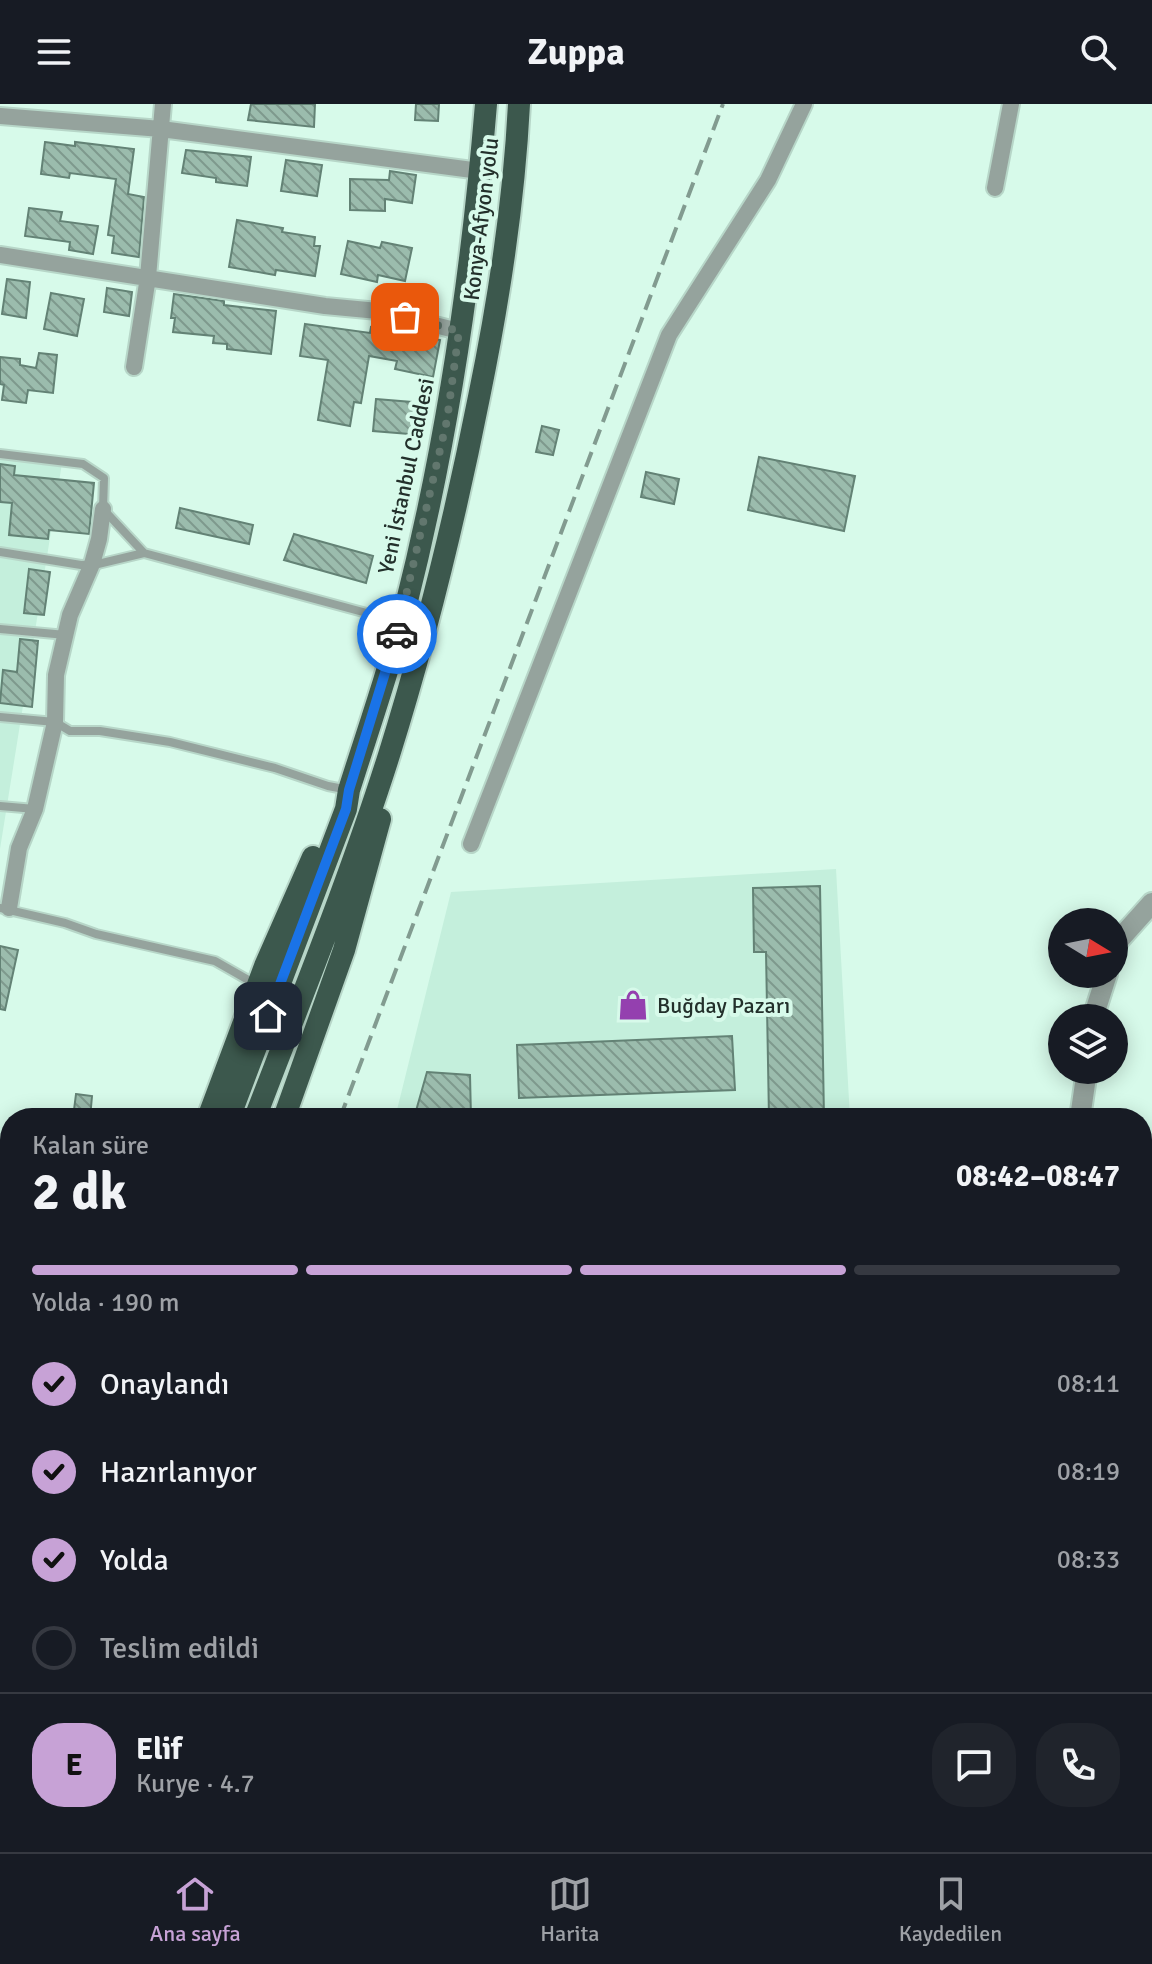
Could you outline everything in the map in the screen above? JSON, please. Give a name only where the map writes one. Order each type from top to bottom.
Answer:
[{"type":"highway","name":"Yeni İstanbul Caddesi","points":[[233,1108],[346,809],[349,790],[401,622],[447,420],[486,104]]},
{"type":"highway","name":"Konya-Afyon yolu","points":[[259,1108],[331,921],[388,756],[450,540],[500,293],[519,104]]},
{"type":"highway","points":[[288,1108],[363,889],[380,819],[388,756]]},
{"type":"highway","points":[[212,1108],[258,985],[336,803],[349,790]]},
{"type":"street","points":[[134,367],[148,277],[163,104]]},
{"type":"street","points":[[471,844],[669,335],[768,180],[804,104]]},
{"type":"street","points":[[995,188],[1011,104]]},
{"type":"street","points":[[0,116],[161,129],[480,171]]},
{"type":"street","points":[[0,255],[325,306],[378,311],[459,331]]},
{"type":"street","points":[[4,908],[19,848],[35,809],[55,722],[56,675],[70,615],[92,564],[103,509]]},
{"type":"street","points":[[1128,930],[1152,903]]},
{"type":"street","points":[[1081,1108],[1085,1084]]},
{"type":"lane","points":[[0,454],[83,464],[104,478],[103,509],[144,553]]},
{"type":"lane","points":[[0,552],[92,564],[144,553],[401,622]]},
{"type":"lane","points":[[0,629],[66,635]]},
{"type":"lane","points":[[0,717],[55,722],[70,731],[100,731],[170,742],[349,790]]},
{"type":"lane","points":[[0,806],[35,809]]},
{"type":"lane","points":[[4,908],[96,934],[215,961],[258,985]]},
{"type":"shaded area","points":[[0,458],[62,463],[0,849]]},
{"type":"shaded area","name":"Buğday Pazarı","points":[[836,869],[849,1108],[397,1108],[451,892]]},
{"type":"building","points":[[251,104],[315,104],[314,127],[248,120]]},
{"type":"building","points":[[416,104],[439,104],[438,121],[415,120]]},
{"type":"building","points":[[45,142],[134,149],[128,194],[144,197],[139,257],[112,253],[114,236],[108,235],[116,179],[70,173],[69,178],[41,174]]},
{"type":"building","points":[[186,150],[251,157],[247,186],[182,173]]},
{"type":"building","points":[[286,160],[322,165],[317,196],[281,191]]},
{"type":"building","points":[[390,171],[416,175],[412,203],[385,199],[385,211],[350,210],[350,179],[389,180]]},
{"type":"building","points":[[29,208],[62,212],[60,221],[98,226],[93,254],[69,250],[70,242],[25,236]]},
{"type":"building","points":[[237,220],[315,237],[314,246],[320,246],[315,276],[276,270],[275,275],[229,267]]},
{"type":"building","points":[[348,241],[380,248],[382,242],[412,248],[405,281],[378,275],[377,282],[341,274]]},
{"type":"building","points":[[7,279],[30,282],[26,318],[2,314]]},
{"type":"building","points":[[107,288],[132,292],[129,316],[104,312]]},
{"type":"building","points":[[51,293],[84,299],[77,336],[44,329]]},
{"type":"building","points":[[174,294],[224,301],[224,305],[276,311],[271,354],[227,349],[227,344],[213,343],[214,336],[173,332]]},
{"type":"building","points":[[305,324],[370,333],[371,327],[440,340],[433,377],[395,369],[397,361],[369,356],[361,403],[354,402],[350,426],[318,420],[328,360],[300,356]]},
{"type":"building","points":[[39,353],[57,355],[53,393],[28,390],[26,403],[2,400],[4,385],[0,384],[0,357],[20,359],[20,365],[36,368]]},
{"type":"building","points":[[376,399],[424,403],[421,435],[373,431]]},
{"type":"building","points":[[542,426],[559,430],[553,455],[536,452]]},
{"type":"building","points":[[759,457],[855,476],[844,531],[748,510]]},
{"type":"building","points":[[0,464],[15,466],[14,475],[94,483],[89,534],[49,530],[48,539],[9,535],[12,503],[0,502]]},
{"type":"building","points":[[646,472],[679,479],[674,504],[641,497]]},
{"type":"building","points":[[180,508],[253,525],[249,544],[176,528]]},
{"type":"building","points":[[294,534],[373,556],[366,583],[284,560]]},
{"type":"building","points":[[29,569],[50,572],[44,615],[24,613]]},
{"type":"building","points":[[20,639],[38,641],[32,707],[0,703],[3,670],[17,672]]},
{"type":"building","points":[[820,886],[824,1108],[769,1108],[766,952],[754,952],[753,888]]},
{"type":"building","points":[[0,946],[18,950],[5,1010],[0,1009]]},
{"type":"building","points":[[732,1036],[735,1090],[519,1098],[517,1045]]},
{"type":"building","points":[[427,1072],[470,1075],[471,1108],[417,1108]]},
{"type":"building","points":[[76,1094],[92,1096],[91,1108],[74,1108]]},
{"type":"railway","points":[[344,1108],[723,104]]},
{"type":"way so far","points":[[397,634],[447,420],[459,331],[405,317]]},
{"type":"place","name":"Buğday Pazarı","points":[[633,1005]]},
{"type":"route","points":[[268,1016],[346,809],[349,790],[397,634]]}]
